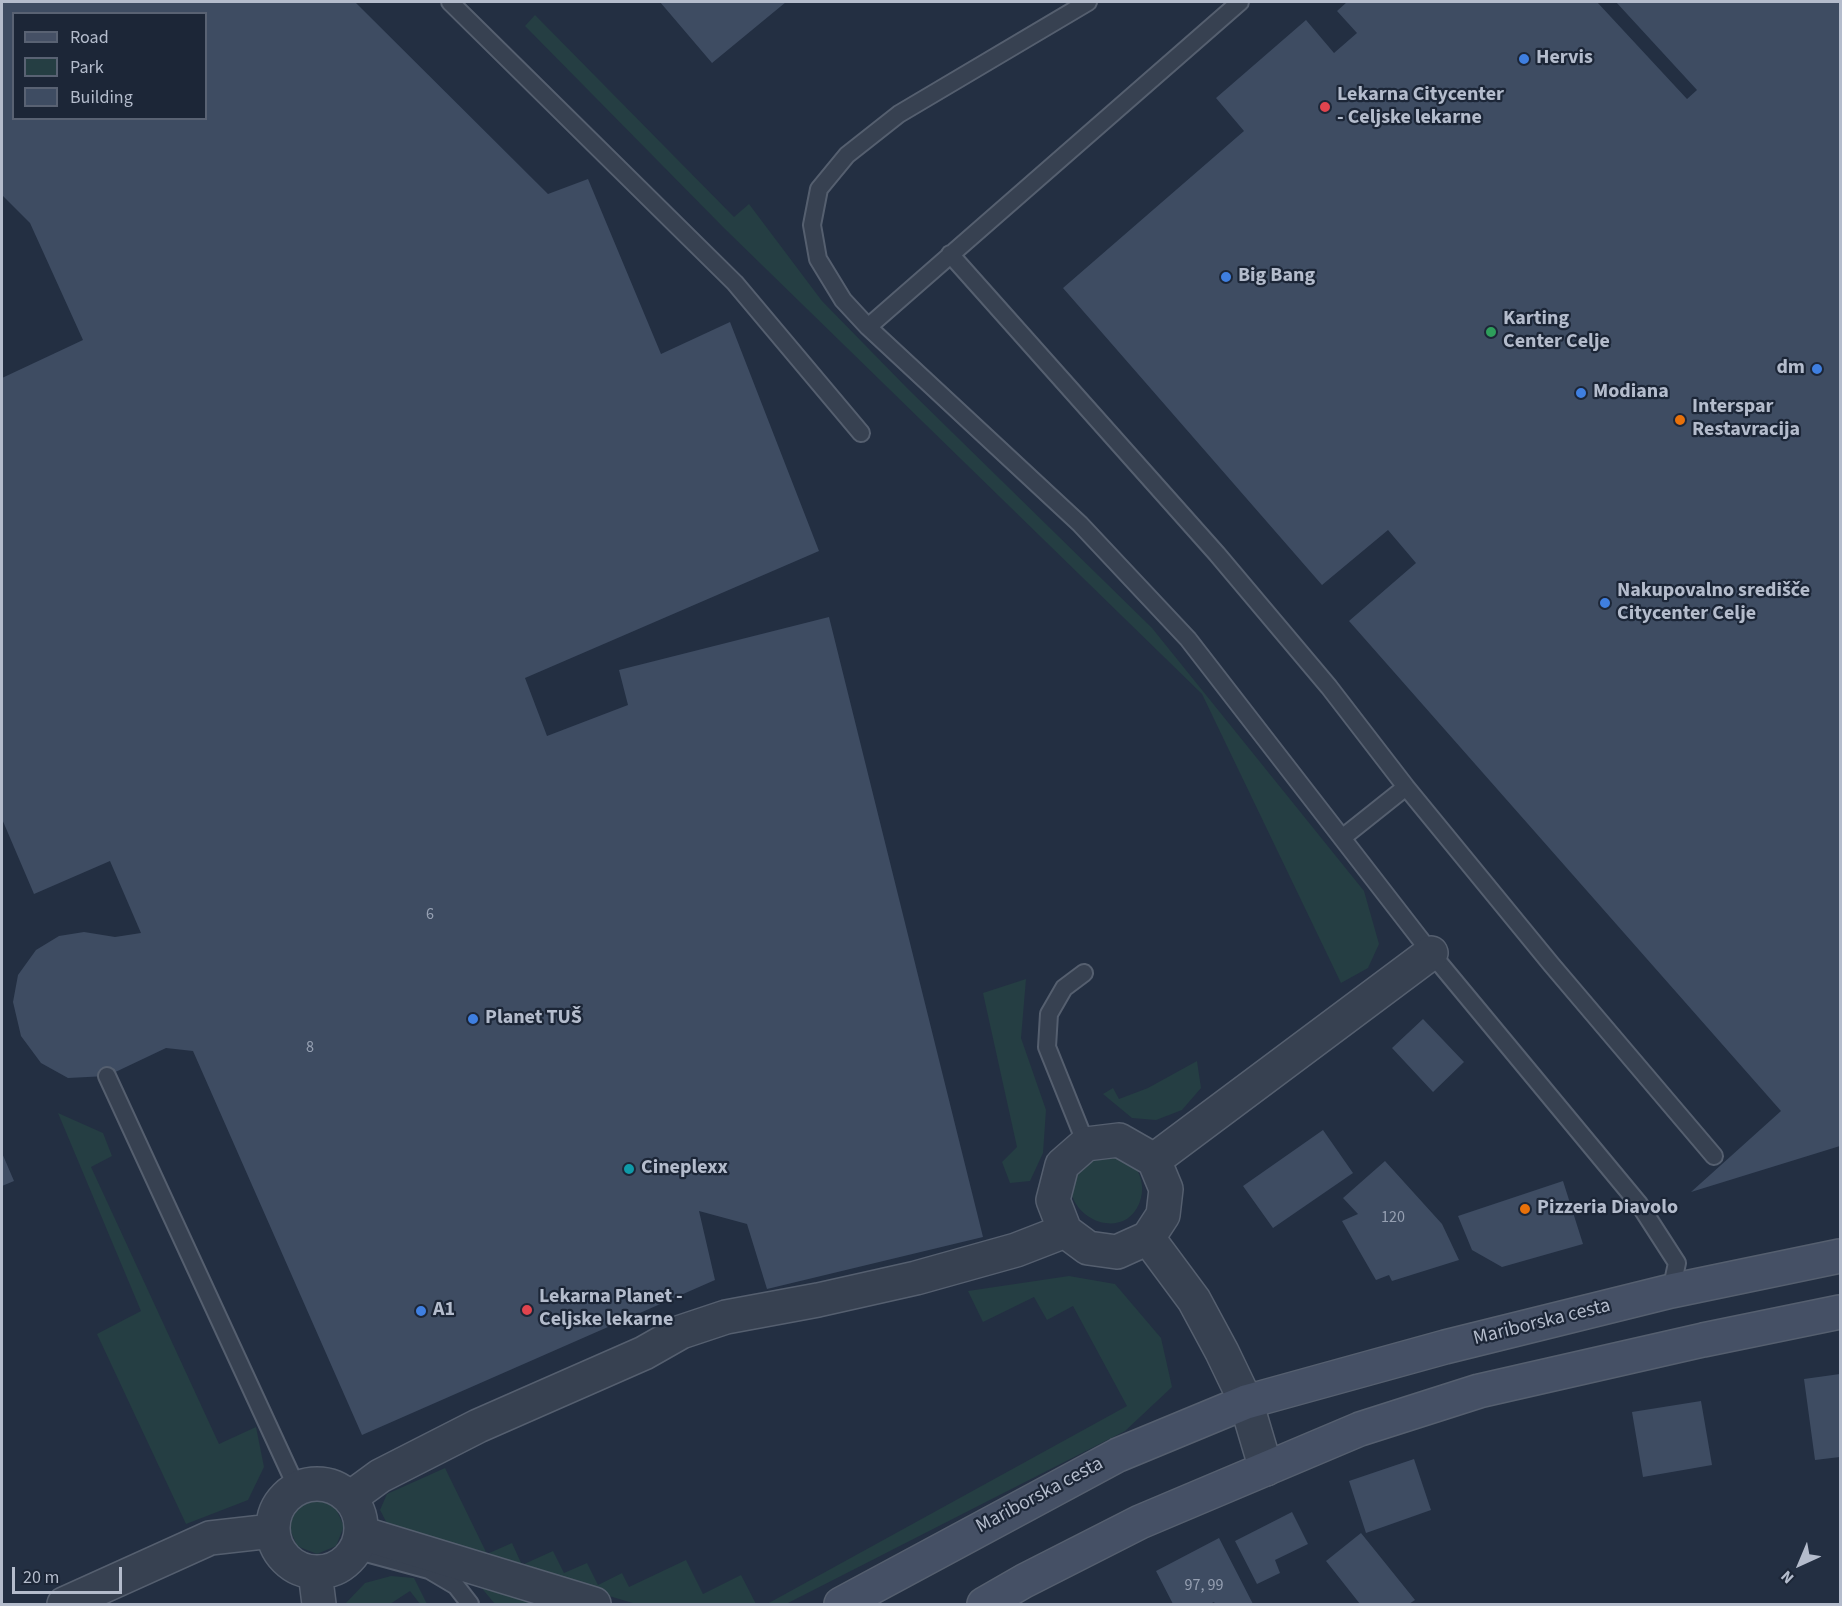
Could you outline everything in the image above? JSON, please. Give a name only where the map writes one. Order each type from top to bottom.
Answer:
[{"type":"main road","name":"Mariborska cesta","points":[[842,1605],[1118,1455],[1246,1402],[1445,1347],[1671,1291],[1840,1256]]},
{"type":"main road","points":[[984,1605],[1024,1581],[1140,1522],[1360,1430],[1479,1391],[1703,1340],[1840,1312]]},
{"type":"street","points":[[1154,1160],[1431,953]]},
{"type":"street","points":[[1119,1140],[1154,1160],[1166,1189],[1163,1215],[1148,1238],[1117,1252],[1088,1248],[1065,1231],[1053,1200],[1062,1165],[1086,1144],[1119,1140]]},
{"type":"street","points":[[350,1498],[380,1476],[468,1431],[644,1353],[681,1332],[726,1317],[818,1300],[916,1278],[1016,1250],[1065,1231]]},
{"type":"street","points":[[1148,1238],[1194,1300],[1222,1352],[1246,1402],[1266,1469]]},
{"type":"street","points":[[315,1483],[333,1486],[350,1498],[360,1518],[358,1542],[338,1567],[315,1572],[294,1566],[279,1551],[272,1531],[279,1505],[297,1488],[315,1483]]},
{"type":"street","points":[[64,1605],[210,1538],[272,1531]]},
{"type":"street","points":[[358,1542],[594,1605]]},
{"type":"street","points":[[315,1572],[319,1605]]},
{"type":"lane","points":[[450,2],[735,283],[861,434]]},
{"type":"lane","points":[[1088,2],[899,114],[847,155],[819,189],[812,225],[818,259],[843,300],[868,327],[1080,524],[1188,639],[1431,953],[1639,1204],[1677,1263],[1671,1291]]},
{"type":"lane","points":[[868,327],[1240,2]]},
{"type":"lane","points":[[951,254],[1217,554],[1329,687],[1406,787],[1551,964],[1714,1156]]},
{"type":"lane","points":[[1342,838],[1406,787]]},
{"type":"lane","points":[[1084,973],[1064,988],[1049,1014],[1047,1047],[1086,1144]]},
{"type":"lane","points":[[107,1076],[297,1488]]},
{"type":"lane","points":[[358,1542],[429,1570],[456,1586],[470,1605]]},
{"type":"green space","points":[[535,15],[734,217],[749,204],[822,301],[908,389],[1152,628],[1364,891],[1379,944],[1368,968],[1341,983],[1202,694],[724,228],[525,26]]},
{"type":"green space","points":[[1026,979],[1021,1038],[1046,1110],[1043,1153],[1030,1181],[1010,1183],[1002,1162],[1017,1147],[983,993]]},
{"type":"green space","points":[[1197,1061],[1201,1088],[1182,1110],[1156,1120],[1132,1118],[1103,1094],[1113,1088],[1119,1099],[1148,1088]]},
{"type":"green space","points":[[58,1113],[103,1133],[112,1156],[91,1167],[219,1444],[256,1427],[264,1467],[248,1500],[186,1524],[97,1334],[141,1311]]},
{"type":"green space","points":[[1106,1152],[1135,1165],[1142,1184],[1139,1204],[1129,1217],[1117,1223],[1103,1223],[1090,1218],[1079,1208],[1072,1196],[1071,1183],[1080,1165]]},
{"type":"green space","points":[[1069,1276],[1115,1284],[1161,1338],[1172,1387],[1125,1431],[788,1603],[767,1604],[1127,1406],[1073,1306],[1047,1320],[1034,1297],[983,1322],[968,1291]]},
{"type":"green space","points":[[445,1468],[487,1554],[512,1543],[522,1565],[553,1551],[564,1573],[587,1563],[598,1585],[622,1573],[629,1587],[686,1560],[703,1594],[741,1575],[756,1604],[636,1604],[391,1531],[380,1510],[387,1494]]},
{"type":"green space","points":[[315,1499],[335,1507],[344,1526],[336,1546],[317,1554],[297,1546],[289,1527],[297,1507]]},
{"type":"green space","points":[[391,1576],[414,1578],[427,1604],[420,1604],[410,1591],[390,1604],[345,1604],[365,1583]]},
{"type":"green space","points":[[480,1586],[567,1604],[495,1604]]},
{"type":"building","points":[[2,2],[355,2],[548,194],[588,179],[661,354],[730,322],[819,551],[525,678],[547,736],[628,705],[619,670],[829,617],[983,1237],[767,1289],[747,1224],[699,1211],[715,1280],[362,1435],[193,1051],[166,1048],[107,1076],[68,1078],[41,1063],[21,1036],[13,1002],[18,975],[36,950],[59,936],[84,932],[115,937],[141,933],[110,861],[34,894],[2,819],[2,378],[83,340],[30,223],[2,195]]},
{"type":"building","points":[[660,2],[786,2],[712,63]]},
{"type":"building","name":"Nakupovalno središče Citycenter Celje","points":[[1347,2],[1597,2],[1687,99],[1697,90],[1616,2],[1840,2],[1840,1146],[1691,1192],[1781,1111],[1349,621],[1416,563],[1388,530],[1322,585],[1063,288],[1244,131],[1216,98],[1306,20],[1334,53],[1357,33],[1337,11]]},
{"type":"building","points":[[1423,1019],[1464,1062],[1433,1092],[1392,1048]]},
{"type":"building","points":[[1323,1130],[1353,1173],[1273,1228],[1243,1186]]},
{"type":"building","points":[[2,1153],[14,1181],[2,1186]]},
{"type":"building","points":[[1385,1161],[1442,1224],[1459,1260],[1392,1281],[1389,1275],[1376,1280],[1342,1221],[1358,1214],[1343,1198]]},
{"type":"building","points":[[1563,1181],[1583,1244],[1502,1267],[1472,1250],[1458,1216]]},
{"type":"building","points":[[1840,1374],[1840,1457],[1815,1460],[1804,1379]]},
{"type":"building","points":[[1701,1401],[1712,1465],[1643,1477],[1632,1412]]},
{"type":"building","points":[[1414,1459],[1431,1510],[1366,1533],[1349,1481]]},
{"type":"building","points":[[1292,1512],[1308,1544],[1275,1560],[1280,1573],[1257,1584],[1235,1541]]},
{"type":"building","points":[[1361,1533],[1415,1600],[1409,1604],[1360,1604],[1326,1561]]},
{"type":"building","points":[[1219,1538],[1253,1604],[1215,1604],[1214,1602],[1210,1604],[1173,1604],[1156,1571]]},
{"type":"place","name":"Hervis","points":[[1524,59]]},
{"type":"place","name":"Lekarna Citycenter - Celjske lekarne","points":[[1325,107]]},
{"type":"place","name":"Big Bang","points":[[1226,277]]},
{"type":"place","name":"Karting Center Celje","points":[[1491,332]]},
{"type":"place","name":"dm","points":[[1817,369]]},
{"type":"place","name":"Modiana","points":[[1581,393]]},
{"type":"place","name":"Interspar Restavracija","points":[[1680,420]]},
{"type":"place","name":"Nakupovalno središče Citycenter Celje","points":[[1605,603]]},
{"type":"place","name":"Planet TUŠ","points":[[473,1019]]},
{"type":"place","name":"Cineplexx","points":[[629,1169]]},
{"type":"place","name":"Pizzeria Diavolo","points":[[1525,1209]]},
{"type":"place","name":"Lekarna Planet - Celjske lekarne","points":[[527,1310]]},
{"type":"place","name":"A1","points":[[421,1311]]}]
